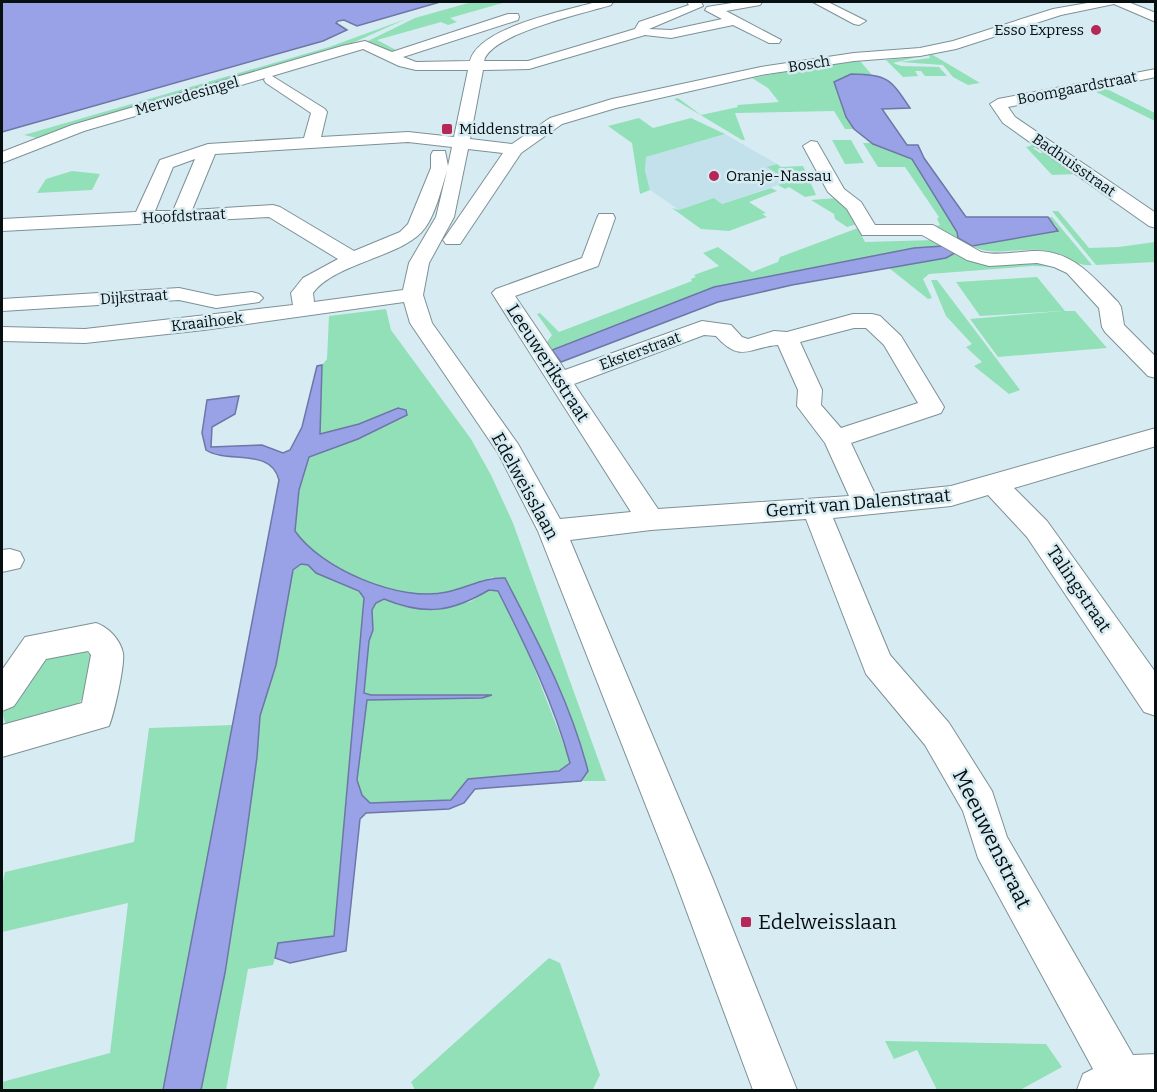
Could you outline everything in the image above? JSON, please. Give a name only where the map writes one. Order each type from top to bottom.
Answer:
[{"type":"street","points":[[393,58],[400,53],[469,31],[546,11],[608,2]]},
{"type":"street","points":[[715,11],[756,2]]},
{"type":"street","points":[[819,2],[859,21]]},
{"type":"street","name":"Bosch","points":[[515,149],[556,121],[612,104],[761,71],[854,57],[920,52],[956,45],[1058,12],[1110,2]]},
{"type":"street","points":[[1119,2],[1155,18]]},
{"type":"street","points":[[641,32],[644,25],[695,4],[737,20],[774,40]]},
{"type":"street","points":[[412,295],[419,263],[445,217],[479,54],[489,44],[546,11]]},
{"type":"street","points":[[370,48],[416,66],[529,65],[641,32],[672,34],[737,20]]},
{"type":"street","points":[[451,22],[469,31]]},
{"type":"street","name":"Merwedesingel","points":[[2,159],[271,80],[370,48]]},
{"type":"street","name":"Merwedesingel","points":[[2,159],[78,128],[347,49],[370,48]]},
{"type":"street","name":"Boomgaardstraat","points":[[998,104],[1155,73]]},
{"type":"street","points":[[271,80],[318,112],[311,143]]},
{"type":"street","name":"Badhuisstraat","points":[[998,104],[1009,120],[1155,222]]},
{"type":"street","points":[[143,218],[166,164],[208,149],[408,137],[515,149]]},
{"type":"street","points":[[303,301],[310,282],[353,259],[407,236],[417,226],[440,168],[438,139]]},
{"type":"street","points":[[811,146],[837,192],[854,206],[869,231],[926,229],[974,256],[989,260],[1037,257],[1060,262],[1074,269],[1110,307],[1113,327],[1155,371]]},
{"type":"street","points":[[180,216],[208,149]]},
{"type":"street","points":[[453,240],[495,175],[515,149]]},
{"type":"street","points":[[1136,208],[1155,202]]},
{"type":"street","name":"Hoofdstraat","points":[[2,225],[273,211],[353,259]]},
{"type":"street","name":"Leeuwerikstraat","points":[[606,218],[591,262],[503,293],[651,520]]},
{"type":"street","name":"Dijkstraat","points":[[2,305],[179,294],[216,302],[303,301]]},
{"type":"street","name":"Kraaihoek","points":[[2,334],[85,336],[303,301],[412,295]]},
{"type":"street","name":"Edelweisslaan","points":[[412,295],[421,323],[509,450],[552,531],[693,877],[775,1090]]},
{"type":"street","points":[[836,439],[932,407],[893,341],[872,321],[853,321],[787,339],[810,390],[809,406],[836,439],[867,505]]},
{"type":"street","name":"Eksterstraat","points":[[559,381],[702,328],[723,330],[735,342],[748,346],[774,339],[787,339]]},
{"type":"street","name":"Gerrit van Dalenstraat","points":[[552,531],[651,520],[867,505],[951,496],[1155,437]]},
{"type":"street","name":"Talingstraat","points":[[994,484],[1037,529],[1155,701]]},
{"type":"street","name":"Meeuwenstraat","points":[[815,507],[877,664],[937,734],[979,804],[991,845],[1126,1082]]},
{"type":"street","points":[[2,696],[36,647],[96,636],[108,653],[97,716],[16,735],[2,741]]},
{"type":"shaded area","name":"Oranje-Nassau","points":[[725,134],[777,164],[768,167],[790,181],[722,204],[714,198],[679,210],[650,190],[645,171],[646,157]]},
{"type":"green space","points":[[472,2],[506,2],[450,18],[457,22],[448,25],[441,22],[377,40],[398,51],[394,54],[366,42],[415,18]]},
{"type":"green space","points":[[406,19],[348,45],[37,138],[24,135],[329,47]]},
{"type":"green space","points":[[929,55],[933,55],[980,83],[968,85],[953,77],[943,65],[900,62],[930,58]]},
{"type":"green space","points":[[918,57],[893,63],[901,66],[939,67],[947,76],[925,76],[921,71],[915,71],[918,76],[903,77],[886,60]]},
{"type":"green space","points":[[860,61],[872,75],[851,74],[835,82],[846,117],[854,129],[845,129],[834,111],[735,113],[745,140],[742,140],[674,99],[678,98],[701,115],[738,107],[737,105],[779,102],[768,88],[752,78],[803,68]]},
{"type":"green space","points":[[1101,86],[1155,113],[1155,121],[1090,89]]},
{"type":"green space","points":[[639,118],[653,128],[691,118],[725,134],[646,157],[645,171],[650,190],[640,194],[632,143],[608,126]]},
{"type":"green space","points":[[832,140],[851,140],[864,163],[845,164]]},
{"type":"green space","points":[[863,143],[871,143],[912,159],[957,232],[958,238],[936,226],[940,225],[937,219],[939,217],[905,167],[878,167]]},
{"type":"green space","points":[[1033,145],[1036,147],[1033,148],[1040,153],[1044,152],[1077,174],[1052,175],[1026,147]]},
{"type":"green space","points":[[777,164],[781,167],[803,166],[816,195],[805,197],[789,187],[785,189],[778,185],[789,181],[767,167]]},
{"type":"green space","points":[[72,171],[100,174],[92,190],[37,193],[46,179]]},
{"type":"green space","points":[[771,188],[777,191],[749,202],[766,213],[762,214],[767,217],[729,231],[701,229],[672,208],[679,210],[714,198],[722,204]]},
{"type":"green space","points":[[837,198],[852,213],[857,224],[847,227],[835,219],[834,214],[811,200]]},
{"type":"green space","points":[[1052,211],[1058,211],[1089,248],[1155,242],[1155,262],[1096,265]]},
{"type":"green space","points":[[1048,217],[1052,217],[1092,265],[1079,264],[1038,250],[996,252],[972,246],[1057,227]]},
{"type":"green space","points":[[858,228],[865,242],[935,240],[943,246],[914,248],[714,287],[552,350],[547,342],[552,335],[537,314],[540,313],[559,332],[692,281],[691,279],[696,277],[694,275],[719,266],[703,253],[718,247],[752,272],[778,262],[780,257]]},
{"type":"green space","points":[[955,253],[971,261],[1035,262],[1058,267],[1033,266],[929,274],[923,279],[932,298],[928,299],[889,268],[946,258]]},
{"type":"green space","points":[[1037,277],[1065,311],[1075,311],[1107,348],[998,357],[970,319],[1062,311],[980,316],[956,282]]},
{"type":"green space","points":[[931,280],[937,280],[1020,390],[1009,394],[974,366],[982,362],[966,347],[972,344],[946,316]]},
{"type":"green space","points":[[386,309],[391,330],[471,439],[491,475],[513,523],[606,781],[581,781],[588,771],[493,577],[460,589],[434,595],[390,589],[336,566],[320,556],[295,531],[299,490],[309,457],[358,439],[403,418],[398,408],[359,424],[320,434],[322,365],[327,359],[329,316]]},
{"type":"green space","points":[[301,564],[308,565],[316,573],[359,591],[364,598],[334,937],[279,943],[273,965],[248,969],[226,1090],[201,1090],[225,973],[257,757],[260,716],[276,665],[290,574]]},
{"type":"green space","points":[[489,590],[498,591],[526,647],[571,763],[559,771],[469,779],[451,800],[370,803],[362,795],[357,780],[367,700],[482,698],[491,695],[371,695],[364,693],[369,641],[373,630],[372,610],[376,603],[384,599],[410,608],[470,602]]},
{"type":"green space","points":[[84,650],[92,656],[85,695],[77,706],[6,725],[2,713],[14,701],[40,662],[54,654]]},
{"type":"green space","points":[[233,725],[163,1090],[2,1090],[2,1082],[110,1053],[128,903],[2,932],[2,887],[5,872],[134,842],[149,728]]},
{"type":"green space","points":[[549,958],[560,963],[600,1075],[593,1089],[415,1090],[411,1082]]},
{"type":"green space","points":[[885,1041],[1046,1044],[1062,1067],[1020,1090],[937,1090],[917,1050],[894,1059]]},
{"type":"water","points":[[2,2],[440,2],[357,26],[344,20],[338,21],[336,23],[347,30],[323,41],[2,132]]},
{"type":"water","points":[[851,74],[881,77],[898,90],[910,108],[882,109],[907,145],[918,145],[924,158],[966,217],[1048,217],[1058,231],[972,246],[958,238],[957,232],[912,159],[873,144],[854,129],[846,117],[834,82]]},
{"type":"water","points":[[943,246],[955,253],[946,258],[792,285],[718,302],[561,362],[552,350],[714,287],[914,248]]},
{"type":"water","points":[[322,365],[320,434],[359,424],[398,408],[406,410],[407,415],[358,439],[309,457],[299,490],[295,531],[307,545],[342,570],[386,588],[428,594],[447,592],[490,579],[505,578],[563,696],[588,771],[581,781],[475,789],[464,803],[449,809],[366,813],[360,819],[346,951],[290,963],[275,958],[278,943],[334,936],[364,598],[359,591],[316,573],[308,565],[301,564],[293,570],[276,665],[260,716],[257,757],[225,973],[201,1090],[163,1090],[279,480],[267,463],[215,454],[206,450],[202,433],[207,400],[239,396],[235,414],[212,427],[211,447],[262,445],[283,453],[290,450],[302,427],[317,366]],"holes":[[[489,590],[498,591],[548,697],[570,763],[559,771],[468,779],[451,800],[370,803],[362,795],[357,780],[367,700],[482,698],[492,695],[371,695],[364,693],[369,641],[373,630],[372,610],[376,603],[384,599],[412,608],[438,609],[463,603]]]},
{"type":"place","name":"Esso Express","points":[[1096,30]]},
{"type":"place","name":"Middenstraat","points":[[447,129]]},
{"type":"place","name":"Oranje-Nassau","points":[[714,176]]},
{"type":"place","name":"Edelweisslaan","points":[[746,922]]}]
